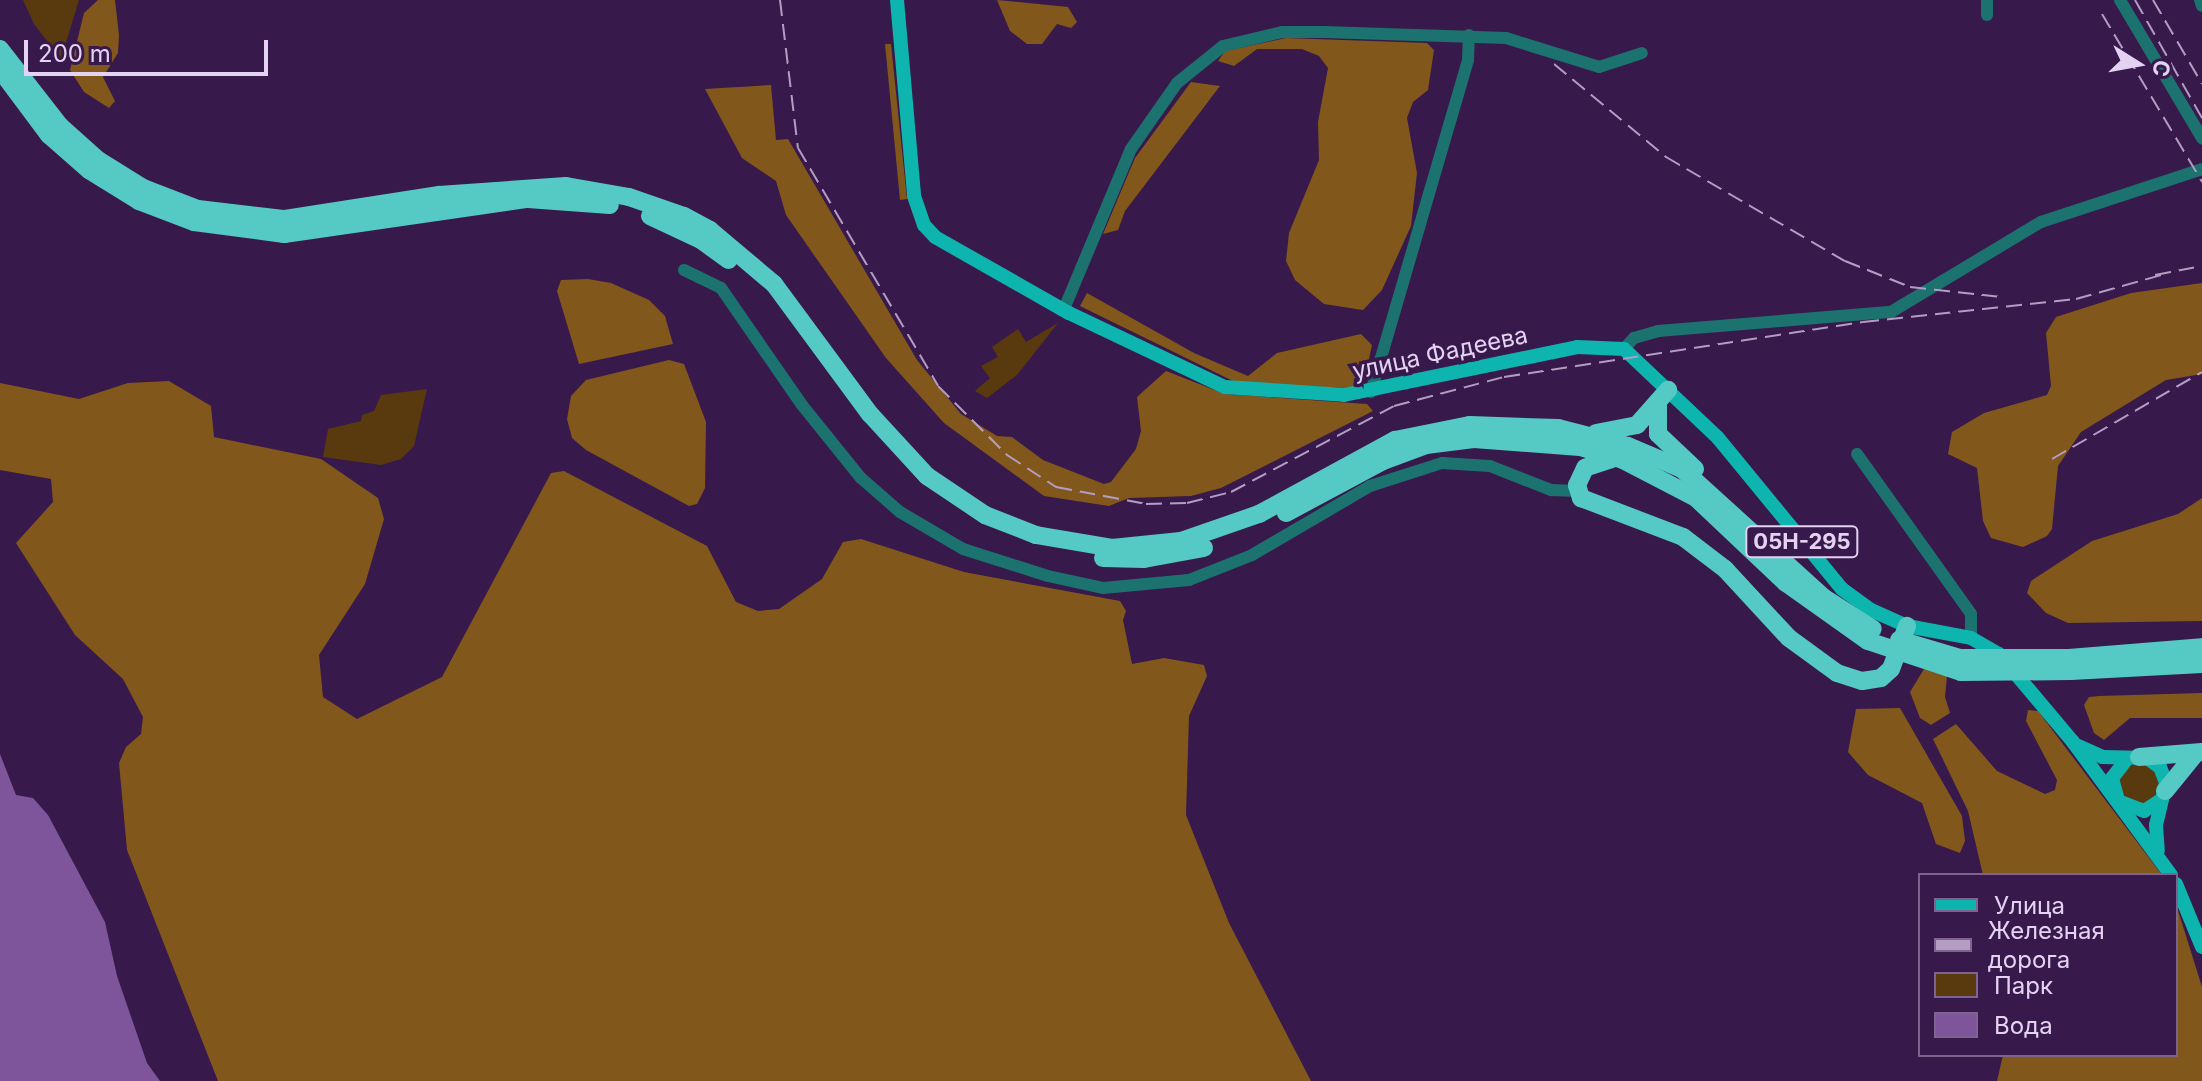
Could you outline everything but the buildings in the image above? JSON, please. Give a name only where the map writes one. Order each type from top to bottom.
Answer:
[{"type":"highway","points":[[0,49],[60,126],[98,160],[143,188],[198,209],[241,218],[327,217],[439,195],[566,186],[629,197],[684,216],[710,230],[774,284],[870,414],[927,476],[985,515],[1036,535],[1112,548],[1215,532],[1395,440],[1423,432],[1502,424],[1589,434],[1669,463],[1704,485],[1823,597],[1870,635]]},
{"type":"highway","points":[[0,70],[49,135],[89,170],[139,201],[194,222],[284,234],[528,199],[564,199],[627,208],[677,227],[727,258],[774,301],[910,477],[977,525],[1032,546],[1111,559],[1182,553],[1261,526],[1402,452],[1443,442],[1534,441],[1623,460],[1696,498],[1786,583],[1870,635],[1960,658],[2070,665],[2202,664]]},
{"type":"highway","points":[[1589,434],[1637,425],[1663,398]]},
{"type":"highway","points":[[1663,398],[1658,434],[1697,472],[1704,485]]},
{"type":"highway","name":"05Н-295","points":[[1534,441],[1573,456],[1586,503],[1683,537],[1725,569],[1789,638],[1837,673],[1862,681],[1881,678],[1891,669],[1907,626]]},
{"type":"highway","points":[[1579,484],[1596,461],[1623,460]]},
{"type":"highway","points":[[2070,665],[2202,647]]},
{"type":"highway","points":[[2133,758],[2199,753]]},
{"type":"highway","points":[[2163,796],[2199,753]]},
{"type":"main road","name":"улица Фадеева","points":[[897,0],[914,196],[924,225],[950,248],[1064,309],[1225,387],[1302,395],[1371,392],[1577,347],[1624,349]]},
{"type":"main road","points":[[1624,349],[1663,398]]},
{"type":"main road","name":"05Н-295","points":[[1663,398],[1747,471],[1842,589],[1871,610],[1907,626],[1971,638],[2010,665],[2073,742],[2170,873]]},
{"type":"main road","name":"05Н-295","points":[[2073,742],[2096,755],[2133,758]]},
{"type":"main road","points":[[2158,856],[2163,796],[2160,767],[2133,758],[2112,778],[2118,801],[2144,811],[2163,796]]},
{"type":"main road","points":[[2178,889],[2202,947]]},
{"type":"street","points":[[1987,0],[1987,15]]},
{"type":"street","points":[[2120,0],[2202,138]]},
{"type":"street","points":[[2200,0],[2202,6]]},
{"type":"street","points":[[1064,309],[1131,149],[1177,83],[1223,46],[1282,32],[1469,35],[1523,42],[1599,67],[1642,53]]},
{"type":"street","points":[[1371,392],[1468,60],[1469,35]]},
{"type":"street","points":[[1624,349],[1634,338],[1658,331],[1891,312],[2041,222],[2202,169]]},
{"type":"street","points":[[684,270],[721,288],[793,393],[874,490],[900,512],[963,549],[1048,576],[1103,588],[1189,580],[1245,559],[1370,486],[1442,463],[1490,466],[1551,490],[1579,484]]},
{"type":"street","points":[[1857,454],[1971,614],[1971,638]]},
{"type":"green space","points":[[23,0],[79,0],[61,59],[34,24]]},
{"type":"green space","points":[[1058,323],[1017,375],[987,398],[975,391],[990,378],[981,366],[998,357],[992,347],[1018,329],[1026,342]]},
{"type":"green space","points":[[427,389],[414,446],[401,459],[381,465],[323,457],[328,429],[361,421],[362,415],[374,411],[381,395]]},
{"type":"green space","points":[[2139,764],[2153,770],[2159,784],[2153,798],[2139,804],[2125,798],[2119,784],[2125,770]]},
{"type":"shaded area","points":[[98,0],[115,0],[119,35],[118,53],[103,77],[115,101],[109,108],[84,92],[70,70],[84,13]]},
{"type":"shaded area","points":[[997,0],[1068,7],[1077,22],[1071,28],[1057,24],[1042,44],[1027,44],[1010,31]]},
{"type":"shaded area","points":[[1286,38],[1427,43],[1434,50],[1428,90],[1413,102],[1407,118],[1417,173],[1411,226],[1382,290],[1363,310],[1324,304],[1295,280],[1286,261],[1289,233],[1319,160],[1318,122],[1328,68],[1319,56],[1302,49],[1257,49],[1234,66],[1218,61],[1225,51]]},
{"type":"shaded area","points":[[885,44],[891,44],[907,199],[900,200]]},
{"type":"shaded area","points":[[1191,82],[1220,86],[1125,211],[1118,230],[1103,234],[1135,158]]},
{"type":"shaded area","points":[[771,85],[776,140],[788,139],[917,360],[961,414],[997,436],[1012,437],[1043,460],[1104,484],[1111,482],[1136,449],[1141,431],[1137,397],[1166,371],[1225,394],[1367,404],[1373,411],[1221,488],[1191,496],[1129,498],[1109,506],[1044,496],[944,423],[886,358],[786,215],[776,181],[742,158],[705,89]]},
{"type":"shaded area","points":[[588,279],[611,283],[649,300],[665,316],[673,344],[579,364],[557,291],[561,280]]},
{"type":"shaded area","points":[[2202,283],[2202,374],[2166,380],[2081,432],[2058,466],[2052,529],[2047,536],[2023,547],[1991,538],[1983,521],[1977,468],[1948,454],[1952,432],[1984,413],[2047,395],[2051,386],[2046,333],[2056,317],[2131,293]]},
{"type":"shaded area","points":[[1087,293],[1194,353],[1248,376],[1277,353],[1361,334],[1372,345],[1365,377],[1357,387],[1346,388],[1237,383],[1080,306]]},
{"type":"shaded area","points":[[669,360],[684,364],[706,422],[705,488],[697,504],[689,506],[586,450],[572,438],[567,419],[571,396],[586,380]]},
{"type":"shaded area","points":[[169,381],[211,406],[214,437],[321,459],[378,498],[384,519],[365,584],[319,655],[323,697],[357,719],[442,677],[551,473],[564,471],[707,546],[736,602],[758,611],[779,609],[822,579],[843,542],[861,539],[964,572],[1120,601],[1126,611],[1123,620],[1132,664],[1164,658],[1204,665],[1207,676],[1189,716],[1186,815],[1229,923],[1311,1081],[218,1081],[127,850],[119,763],[126,747],[141,734],[143,717],[123,679],[75,635],[16,543],[53,502],[51,479],[0,470],[0,383],[79,399],[128,383]]},
{"type":"shaded area","points":[[2202,498],[2202,621],[2068,623],[2046,613],[2027,593],[2031,581],[2092,541],[2178,514]]},
{"type":"shaded area","points":[[1924,669],[1947,676],[1945,697],[1950,713],[1931,725],[1920,718],[1910,692]]},
{"type":"shaded area","points":[[2202,693],[2202,718],[2130,718],[2104,740],[2094,733],[2084,705],[2089,697]]},
{"type":"shaded area","points":[[1900,708],[1962,816],[1965,841],[1960,853],[1936,844],[1922,803],[1868,775],[1848,752],[1856,709]]},
{"type":"shaded area","points":[[2028,710],[2038,711],[2160,873],[1983,873],[1968,811],[1933,739],[1956,724],[1997,771],[2045,794],[2055,790],[2057,780],[2026,721]]},
{"type":"shaded area","points":[[2178,910],[2202,987],[2202,1081],[1997,1081],[2003,1057],[2178,1057]]},
{"type":"water","points":[[0,754],[16,795],[33,798],[48,815],[105,922],[117,976],[147,1063],[160,1081],[0,1081]]},
{"type":"railway","points":[[780,0],[798,148],[938,386],[1007,455],[1056,487],[1146,504],[1187,503],[1231,492],[1394,406],[1504,377],[1863,322],[2076,299],[2165,274]]},
{"type":"railway","points":[[2135,0],[2202,118]]},
{"type":"railway","points":[[2153,0],[2202,84]]},
{"type":"railway","points":[[2102,14],[2202,182]]},
{"type":"railway","points":[[1554,64],[1666,157],[1845,261],[1910,287],[2001,297]]},
{"type":"railway","points":[[2155,275],[2202,266]]},
{"type":"railway","points":[[2052,459],[2202,372]]}]
